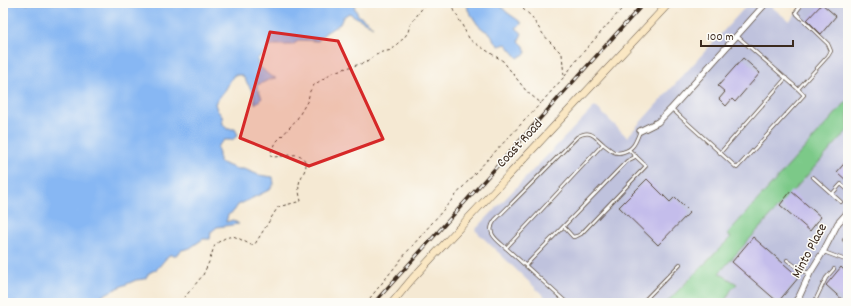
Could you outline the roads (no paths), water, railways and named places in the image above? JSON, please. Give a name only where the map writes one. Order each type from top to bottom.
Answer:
[{"type":"street","name":"Coast Road","points":[[392,303],[412,279],[669,3]]},
{"type":"street","points":[[640,131],[658,122],[672,109],[766,3]]},
{"type":"street","name":"Minto Place","points":[[794,303],[799,297],[810,273],[838,223],[848,212]]},
{"type":"lane","points":[[798,89],[831,51],[828,44],[797,14],[797,10],[803,3]]},
{"type":"lane","points":[[672,109],[737,168],[804,95],[736,36]]},
{"type":"lane","points":[[720,153],[786,78]]},
{"type":"lane","points":[[567,303],[493,236],[491,228],[492,224],[577,137],[582,134],[590,133],[615,152],[620,153],[630,150],[635,144],[640,131]]},
{"type":"lane","points":[[506,248],[603,144]]},
{"type":"lane","points":[[564,227],[573,237],[582,234],[646,166],[630,150]]},
{"type":"lane","points":[[526,265],[627,161],[636,156]]},
{"type":"lane","points":[[813,178],[841,202]]},
{"type":"lane","points":[[832,194],[841,184],[848,190]]},
{"type":"lane","points":[[844,240],[848,243]]},
{"type":"lane","points":[[823,252],[848,261]]},
{"type":"lane","points":[[787,260],[802,271],[810,273]]},
{"type":"lane","points":[[642,303],[680,264]]},
{"type":"lane","points":[[814,303],[826,278],[834,269]]},
{"type":"water","points":[[3,3],[358,3],[354,6],[358,15],[373,27],[349,13],[343,17],[340,24],[325,33],[318,41],[300,40],[292,45],[275,45],[268,48],[257,59],[258,65],[269,75],[276,78],[256,85],[262,98],[255,104],[254,94],[242,75],[234,75],[226,89],[215,103],[217,110],[222,116],[223,124],[227,129],[235,129],[238,135],[232,140],[224,140],[217,147],[219,162],[237,169],[244,169],[259,175],[273,177],[274,184],[269,190],[238,205],[234,211],[228,215],[226,222],[233,220],[239,224],[217,227],[211,232],[210,239],[203,239],[190,248],[182,250],[176,255],[169,255],[157,269],[149,273],[145,279],[136,280],[111,291],[100,297],[97,303],[3,303]]},
{"type":"water","points":[[467,3],[491,3],[492,5],[499,3],[507,12],[522,23],[516,28],[522,33],[519,41],[524,46],[526,53],[518,58],[506,44],[499,46],[494,41],[491,34],[478,25],[468,10]]},
{"type":"railway","points":[[374,303],[644,3]]}]
